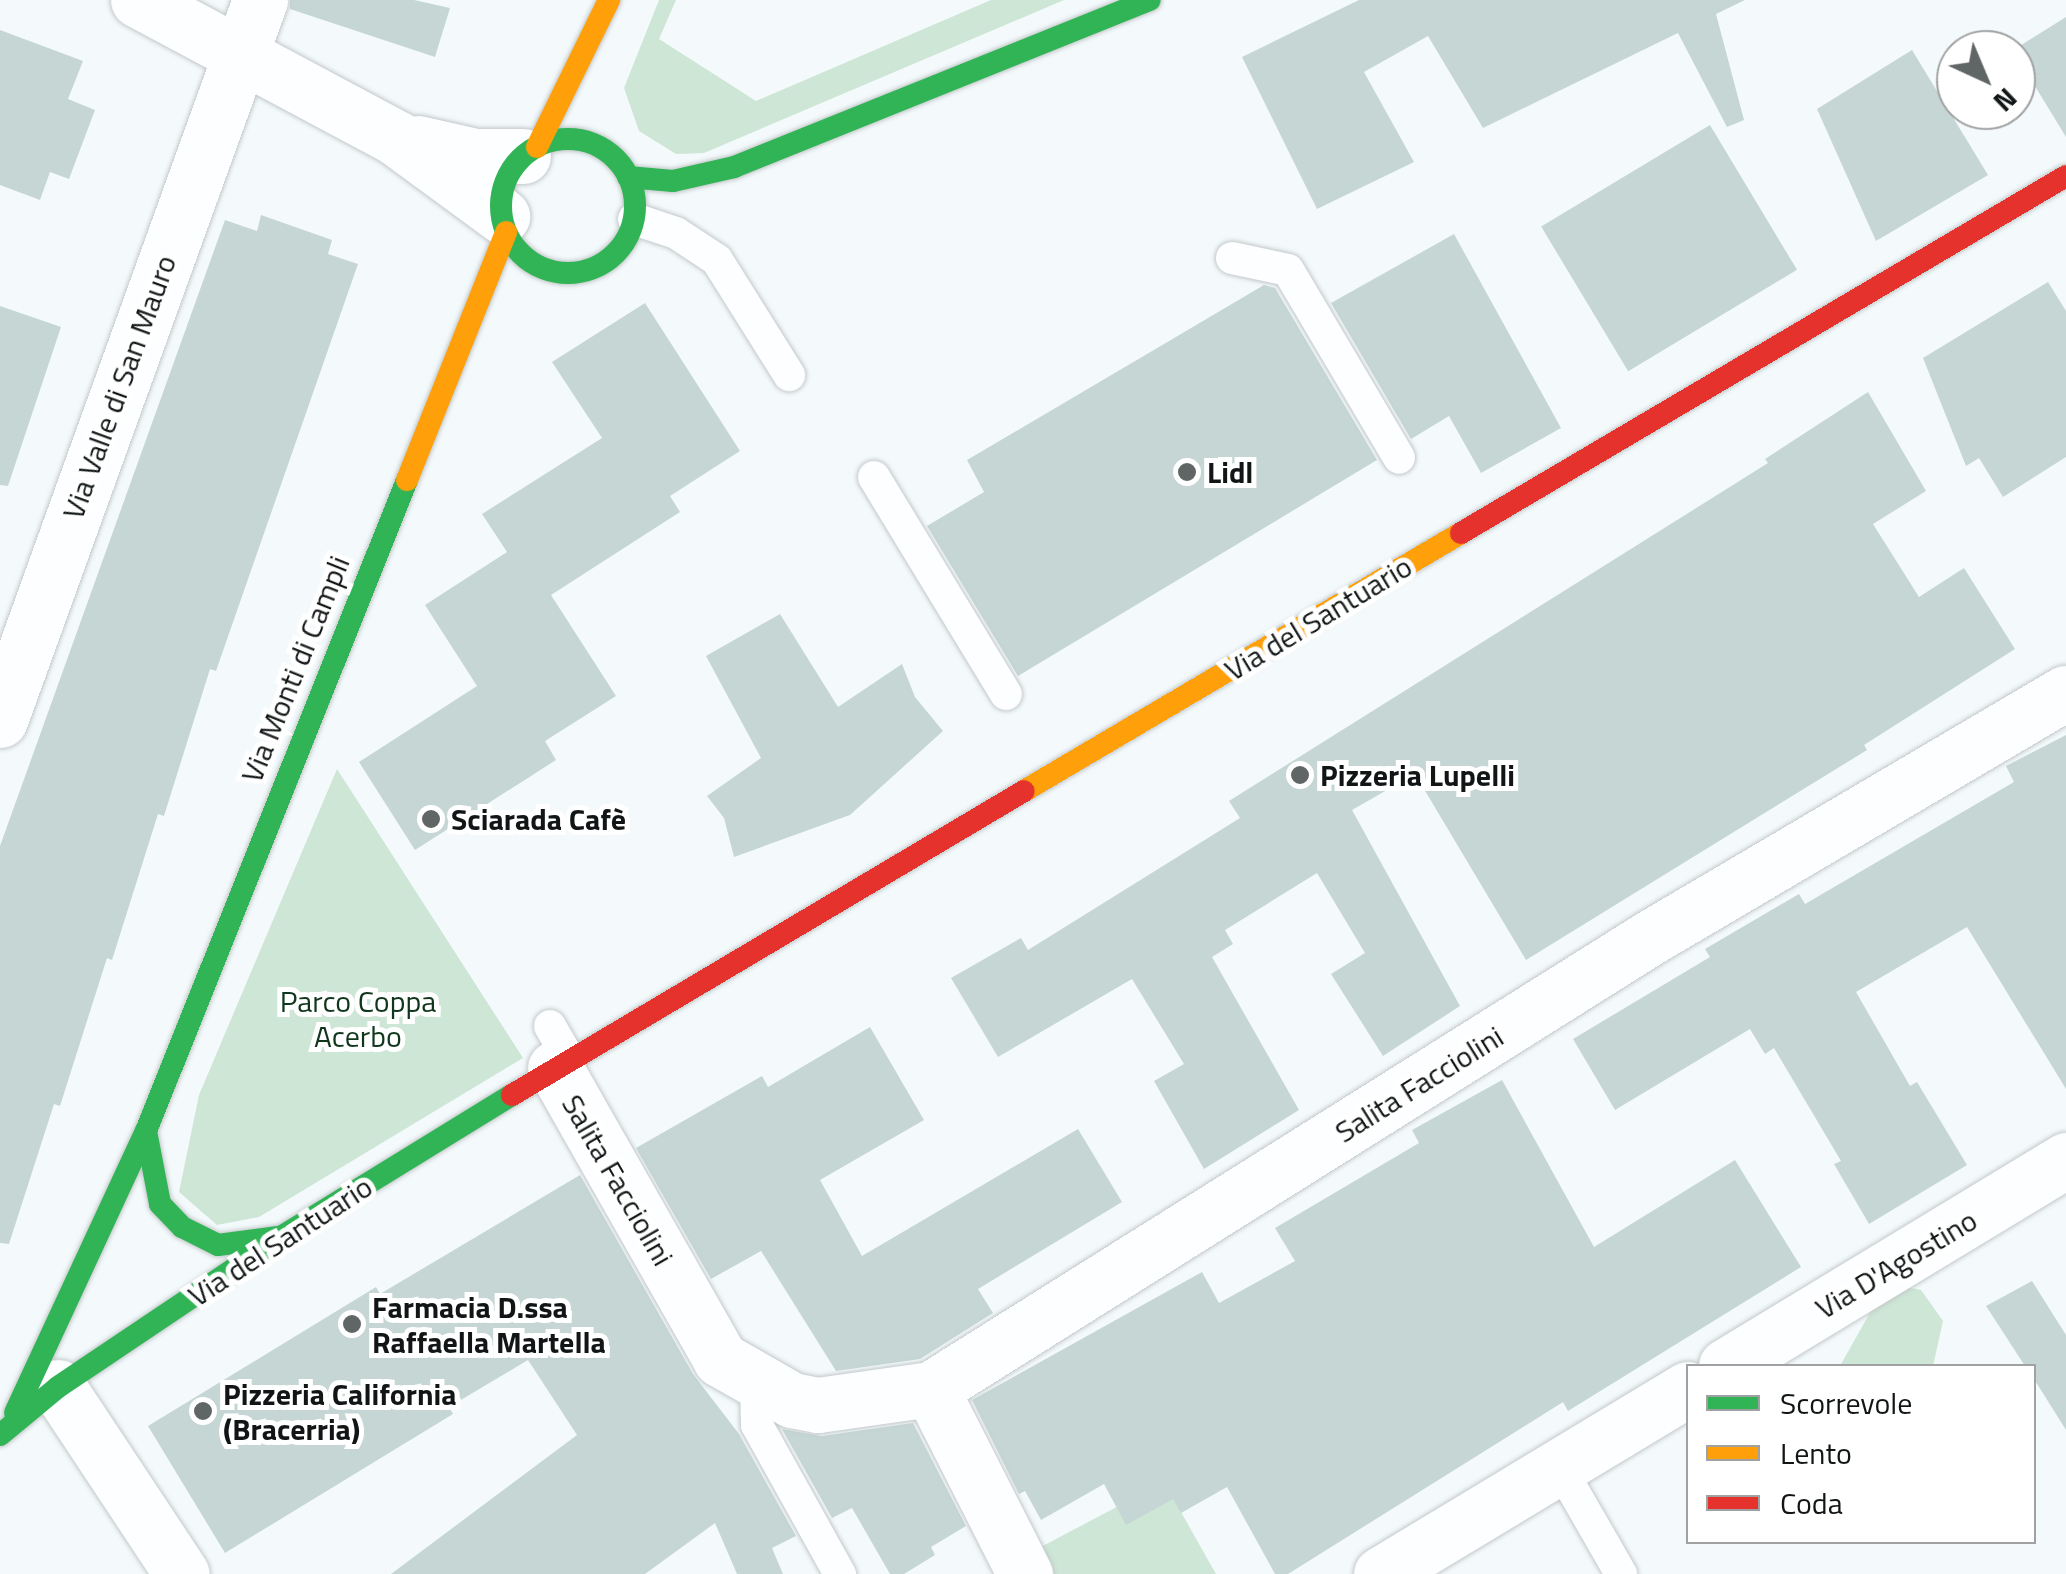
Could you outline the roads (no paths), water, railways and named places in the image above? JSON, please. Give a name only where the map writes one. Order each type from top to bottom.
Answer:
[{"type":"street","points":[[138,0],[396,138],[504,224],[534,264],[575,273],[614,256],[634,218],[628,177]]},
{"type":"street","name":"Via Valle di San Mauro","points":[[0,720],[260,0]]},
{"type":"street","points":[[396,138],[475,156],[530,152],[554,140],[590,143],[628,177],[672,181],[734,167],[1150,0]]},
{"type":"street","points":[[590,143],[582,98],[607,4]]},
{"type":"street","points":[[504,224],[505,184],[530,152],[607,4]]},
{"type":"street","name":"Via del Santuario","points":[[38,1401],[558,1051],[2066,176]]},
{"type":"street","name":"Via Monti di Campli","points":[[38,1401],[504,224]]},
{"type":"street","name":"Salita Facciolini","points":[[558,1051],[720,1359],[756,1382],[818,1404],[931,1389],[1651,937],[2066,693]]},
{"type":"street","points":[[146,1131],[160,1204],[182,1227],[218,1245],[284,1236]]},
{"type":"street","name":"Via D'Agostino","points":[[1729,1364],[2066,1160]]},
{"type":"street","points":[[931,1389],[1024,1574]]},
{"type":"street","points":[[1380,1574],[1686,1390]]},
{"type":"street","points":[[38,1401],[182,1574]]},
{"type":"lane","points":[[634,218],[676,233],[717,260],[789,376]]},
{"type":"lane","points":[[1232,258],[1288,270],[1399,458]]},
{"type":"lane","points":[[874,477],[1006,694]]},
{"type":"lane","points":[[756,1382],[757,1424],[840,1574]]},
{"type":"lane","points":[[1559,1466],[1620,1574]]},
{"type":"place","name":"Lidl","points":[[1187,472]]},
{"type":"place","name":"Pizzeria Lupelli","points":[[1300,775]]},
{"type":"place","name":"Sciarada Cafè","points":[[431,819]]},
{"type":"place","name":"Farmacia D.ssa Raffaella Martella","points":[[352,1324]]},
{"type":"place","name":"Pizzeria California (Bracerria)","points":[[203,1411]]},
{"type":"park label","name":"Parco Coppa Acerbo","points":[[358,1018]]}]
